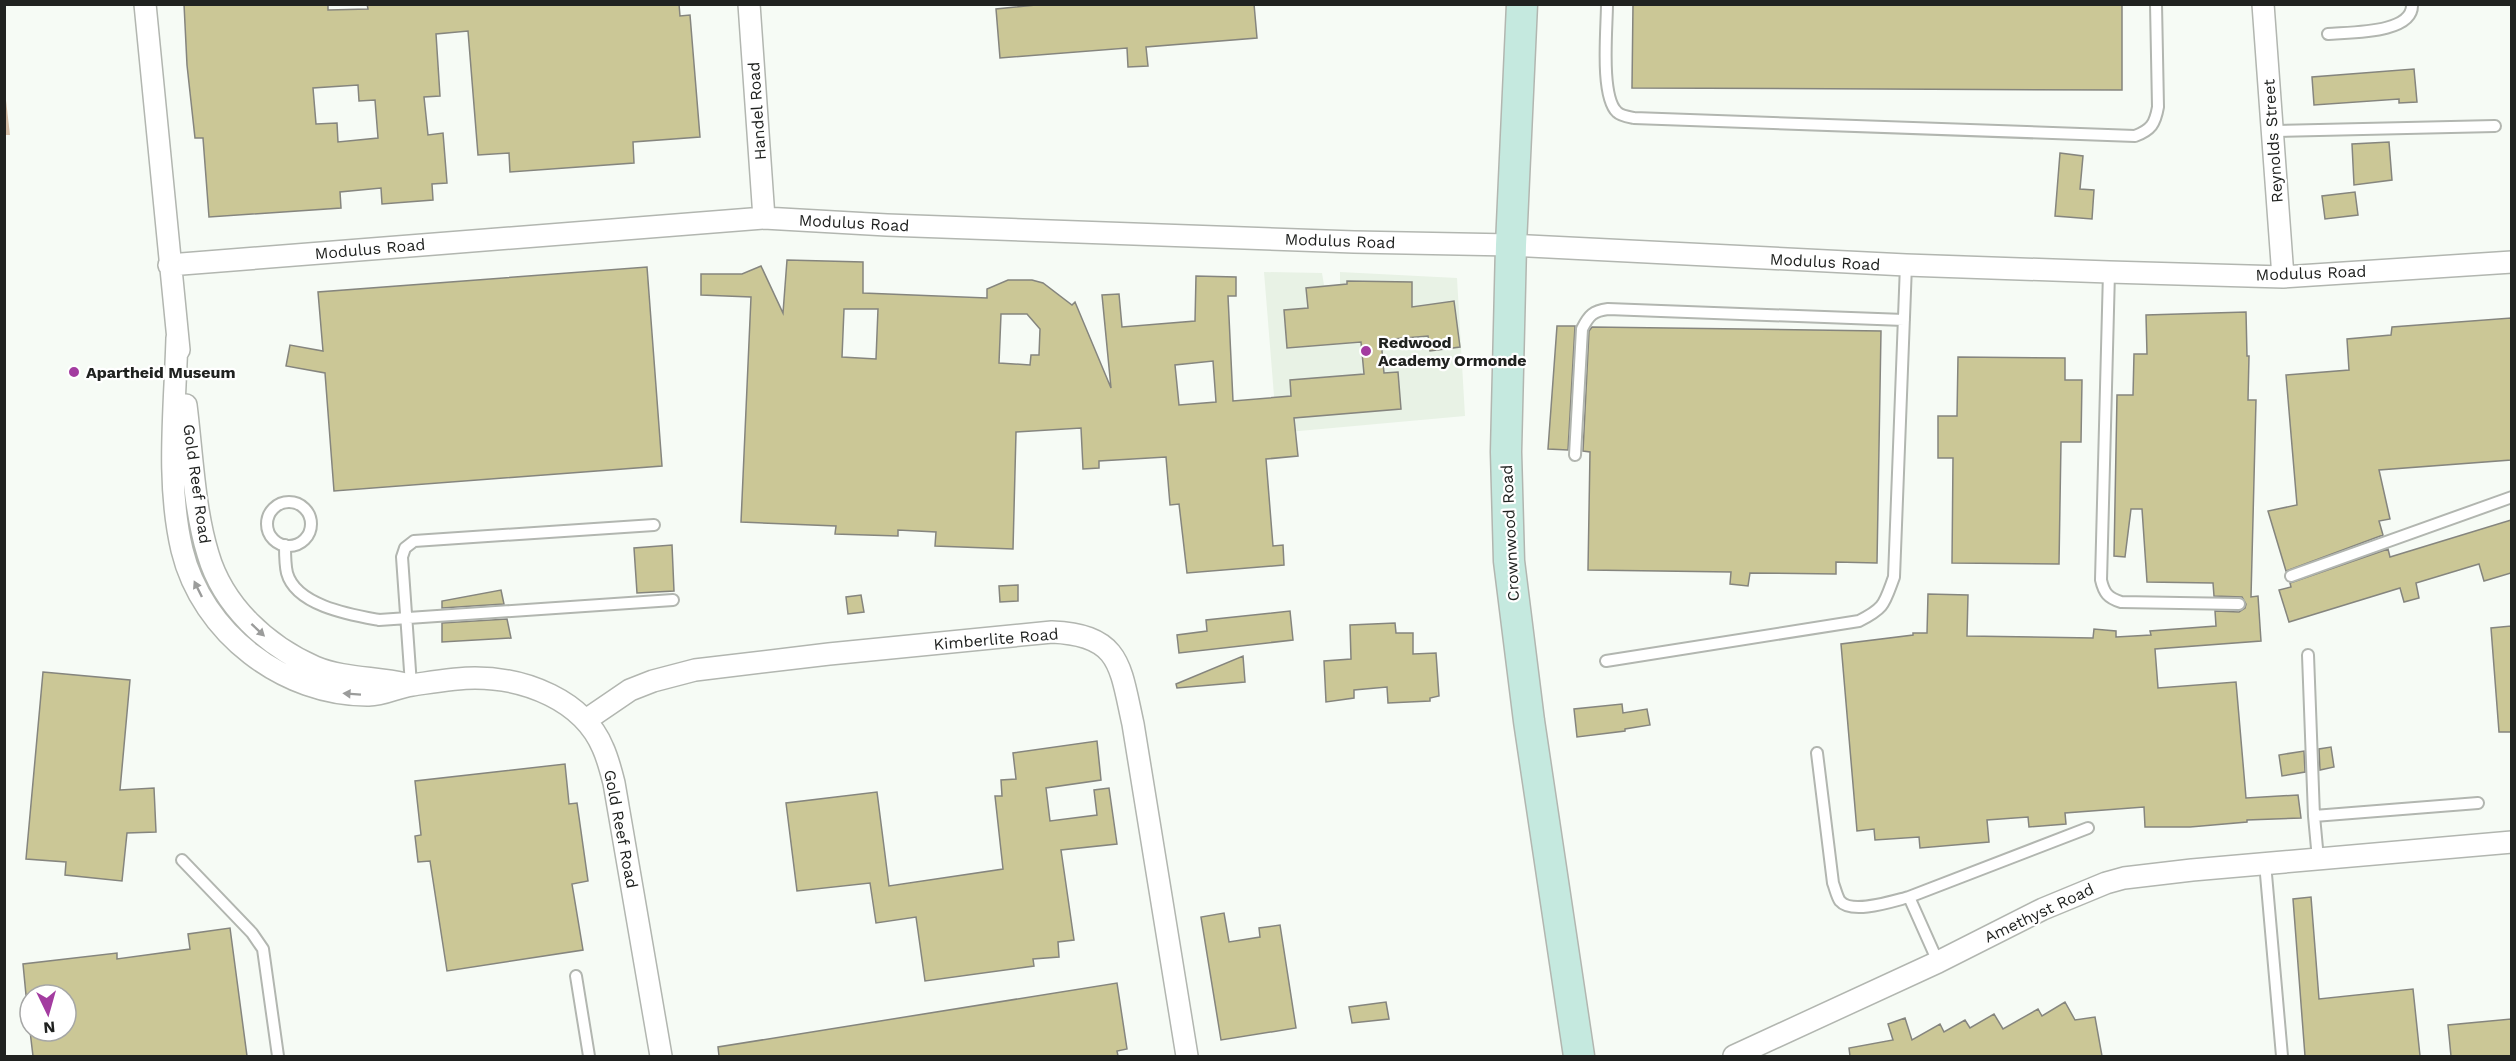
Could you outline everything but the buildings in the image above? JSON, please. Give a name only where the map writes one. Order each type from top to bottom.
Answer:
[{"type":"main road","name":"Crownwood Road","points":[[1522,4],[1511,244],[1506,452],[1509,561],[1529,721],[1579,1056]]},
{"type":"street","name":"Gold Reef Road","points":[[145,4],[169,265],[202,526],[208,554],[224,590],[244,617],[267,639],[316,667],[351,676],[410,685],[473,678],[515,683],[559,699],[586,720],[603,747],[614,783],[661,1056]]},
{"type":"street","name":"Handel Road","points":[[749,4],[764,218]]},
{"type":"street","name":"Reynolds Street","points":[[2263,4],[2283,277]]},
{"type":"street","name":"Modulus Road","points":[[169,265],[764,218],[888,225],[1354,242],[1511,244],[1906,265],[2283,277],[2511,262]]},
{"type":"street","name":"Kimberlite Road","points":[[586,720],[630,690],[653,681],[695,670],[1052,632],[1088,636],[1100,642],[1112,656],[1121,673],[1133,724],[1187,1056]]},
{"type":"street","name":"Amethyst Road","points":[[1734,1056],[1938,962],[2043,909],[2106,882],[2124,878],[2265,863],[2511,842]]},
{"type":"lane","points":[[1607,4],[1607,88],[1610,102],[1618,113],[1634,118],[2135,136],[2147,131],[2155,122],[2158,107],[2156,4]]},
{"type":"lane","points":[[2328,34],[2391,27],[2406,21],[2412,11],[2412,4]]},
{"type":"lane","points":[[2272,131],[2495,126]]},
{"type":"lane","points":[[1606,661],[1859,621],[1878,612],[1885,602],[1894,577],[1906,265]]},
{"type":"lane","points":[[2109,272],[2101,580],[2103,591],[2112,599],[2121,602],[2239,604]]},
{"type":"lane","points":[[1575,455],[1582,328],[1588,316],[1595,311],[1608,309],[1904,320]]},
{"type":"lane","points":[[2290,576],[2511,497]]},
{"type":"lane","points":[[285,546],[303,542],[309,534],[310,517],[298,504],[280,504],[268,517],[267,526],[270,535],[285,546],[288,576],[311,600],[344,614],[379,620],[673,600]]},
{"type":"lane","points":[[410,685],[402,557],[405,548],[414,542],[654,525]]},
{"type":"lane","points":[[2308,655],[2314,816],[2319,859]]},
{"type":"lane","points":[[1817,753],[1833,883],[1840,901],[1848,906],[1860,908],[1909,897],[2088,828]]},
{"type":"lane","points":[[2314,816],[2478,803]]},
{"type":"lane","points":[[182,860],[252,933],[262,949],[278,1056]]},
{"type":"lane","points":[[2265,863],[2282,1056]]},
{"type":"lane","points":[[1909,897],[1938,962]]},
{"type":"lane","points":[[576,976],[589,1056]]},
{"type":"shaded area","points":[[4,83],[10,135],[4,135]]},
{"type":"shaded area","name":"Redwood Academy Ormonde","points":[[1264,272],[1322,273],[1324,285],[1340,285],[1340,272],[1457,278],[1465,416],[1277,433]]},
{"type":"place","name":"Redwood Academy Ormonde","points":[[1366,351]]},
{"type":"place","name":"Apartheid Museum","points":[[74,372]]}]
